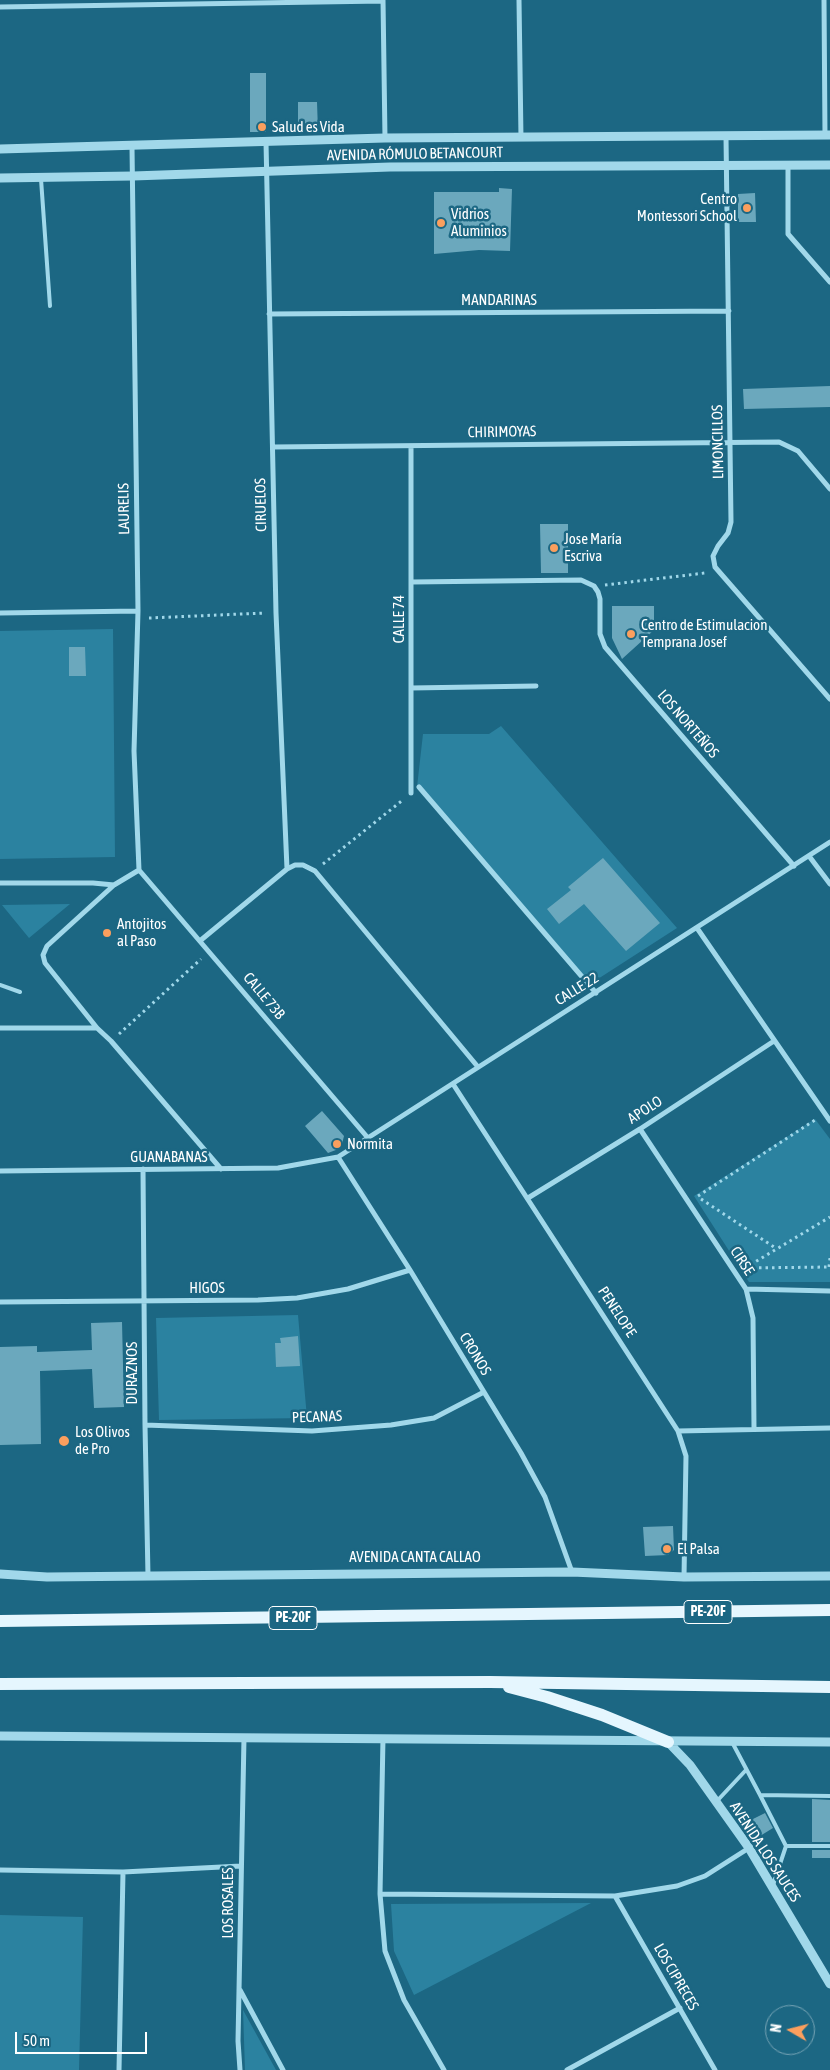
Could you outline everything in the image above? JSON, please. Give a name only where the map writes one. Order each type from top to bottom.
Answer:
[{"type":"main road","name":"PE-20F","points":[[0,1621],[830,1610]]},
{"type":"main road","points":[[0,1684],[490,1682],[830,1687]]},
{"type":"main road","points":[[490,1682],[548,1697],[602,1715],[668,1742]]},
{"type":"street","points":[[0,7],[383,0],[385,138]]},
{"type":"street","points":[[519,0],[521,138]]},
{"type":"street","points":[[824,0],[828,135]]},
{"type":"street","name":"AVENIDA RÓMULO BETANCOURT","points":[[0,150],[385,138],[828,135]]},
{"type":"street","name":"LIMONCILLOS","points":[[719,571],[715,567],[713,556],[728,533],[731,522],[726,137]]},
{"type":"street","name":"CIRUELOS","points":[[266,142],[276,613],[287,869]]},
{"type":"street","name":"LAURELIS","points":[[132,147],[138,611],[134,751],[139,870]]},
{"type":"street","name":"AVENIDA RÓMULO BETANCOURT","points":[[0,178],[132,176],[267,170],[518,166],[830,165]]},
{"type":"street","points":[[788,166],[788,234],[830,282]]},
{"type":"street","name":"MANDARINAS","points":[[269,314],[729,311]]},
{"type":"street","name":"CHIRIMOYAS","points":[[272,447],[779,442],[798,451],[830,489]]},
{"type":"street","name":"CALLE 74","points":[[411,446],[411,793]]},
{"type":"street","points":[[719,571],[830,699]]},
{"type":"street","points":[[412,582],[582,580],[594,586]]},
{"type":"street","name":"LOS NORTEÑOS","points":[[594,586],[600,599],[600,634],[604,647],[794,866]]},
{"type":"street","points":[[0,613],[138,611]]},
{"type":"street","points":[[411,688],[536,686]]},
{"type":"street","points":[[419,787],[596,993]]},
{"type":"street","name":"CALLE 22","points":[[338,1157],[830,842]]},
{"type":"street","points":[[810,856],[830,884]]},
{"type":"street","points":[[201,940],[287,869],[295,865],[303,865],[315,871],[478,1067]]},
{"type":"street","points":[[139,870],[114,885],[47,946],[44,955],[45,962],[97,1028],[111,1041],[221,1169]]},
{"type":"street","name":"CALLE 73B","points":[[139,870],[201,940],[368,1138]]},
{"type":"street","points":[[0,883],[93,883],[114,885]]},
{"type":"street","points":[[697,928],[830,1121]]},
{"type":"street","points":[[0,1028],[97,1028]]},
{"type":"street","name":"APOLO","points":[[528,1198],[640,1129],[774,1041]]},
{"type":"street","name":"PENELOPE","points":[[453,1084],[678,1431],[686,1456],[684,1577]]},
{"type":"street","name":"CIRSE","points":[[640,1129],[746,1290],[753,1318],[754,1428]]},
{"type":"street","name":"GUANABANAS","points":[[0,1171],[278,1168],[338,1157]]},
{"type":"street","name":"CRONOS","points":[[338,1157],[410,1270],[521,1453],[545,1497],[572,1572]]},
{"type":"street","name":"DURAZNOS","points":[[143,1170],[148,1576]]},
{"type":"street","name":"HIGOS","points":[[0,1302],[297,1298],[348,1289],[410,1270]]},
{"type":"street","points":[[746,1290],[830,1291]]},
{"type":"street","name":"PECANAS","points":[[145,1426],[312,1431],[391,1426],[434,1418],[484,1392]]},
{"type":"street","points":[[678,1431],[830,1428]]},
{"type":"street","name":"AVENIDA CANTA CALLAO","points":[[0,1574],[47,1577],[572,1572],[684,1577],[830,1576]]},
{"type":"street","points":[[0,1736],[830,1742]]},
{"type":"street","name":"LOS ROSALES","points":[[240,2070],[238,2041],[244,1737]]},
{"type":"street","points":[[383,1738],[380,1894],[385,1951],[404,2000],[444,2070]]},
{"type":"street","name":"AVENIDA LOS SAUCES","points":[[668,1742],[690,1764],[748,1848],[830,1984]]},
{"type":"street","points":[[380,1894],[615,1896],[677,1886],[705,1876],[748,1848]]},
{"type":"street","points":[[0,1870],[123,1872],[241,1866]]},
{"type":"street","points":[[119,2070],[123,1872]]},
{"type":"street","name":"LOS CIPRECES","points":[[615,1896],[715,2070]]},
{"type":"street","points":[[240,1990],[283,2070]]},
{"type":"street","points":[[567,2070],[680,2008]]},
{"type":"lane","points":[[41,178],[50,306]]},
{"type":"lane","points":[[0,985],[20,992]]},
{"type":"lane","points":[[732,1742],[786,1846],[772,1888]]},
{"type":"lane","points":[[716,1802],[746,1770]]},
{"type":"lane","points":[[760,1795],[830,1796]]},
{"type":"lane","points":[[786,1846],[830,1846]]},
{"type":"path","points":[[594,586],[719,571]]},
{"type":"path","points":[[138,619],[276,613]]},
{"type":"path","points":[[315,871],[411,793]]},
{"type":"path","points":[[111,1041],[210,951]]},
{"type":"path","points":[[777,1249],[697,1196],[815,1120]]},
{"type":"path","points":[[830,1217],[744,1268],[830,1267],[830,1258]]},
{"type":"shaded area","points":[[113,629],[115,857],[0,859],[0,631]]},
{"type":"shaded area","points":[[501,726],[677,928],[587,986],[417,787],[423,734],[489,734]]},
{"type":"shaded area","points":[[70,904],[29,938],[2,905]]},
{"type":"shaded area","points":[[815,1119],[830,1139],[830,1282],[749,1282],[694,1196]]},
{"type":"shaded area","points":[[298,1315],[307,1418],[159,1420],[156,1318]]},
{"type":"shaded area","points":[[591,1903],[414,1995],[394,1951],[391,1904]]},
{"type":"shaded area","points":[[0,1915],[83,1917],[79,2070],[0,2070]]},
{"type":"shaded area","points":[[243,2010],[276,2070],[245,2070]]},
{"type":"building","points":[[250,73],[266,73],[266,132],[250,132]]},
{"type":"building","points":[[298,102],[317,102],[318,131],[298,131]]},
{"type":"building","points":[[499,188],[512,189],[510,251],[479,250],[434,254],[434,192],[499,192]]},
{"type":"building","name":"Centro Montessori School","points":[[755,193],[756,222],[738,222],[738,194]]},
{"type":"building","points":[[830,386],[830,407],[744,409],[743,389]]},
{"type":"building","name":"Jose María Escriva","points":[[540,524],[568,524],[568,573],[541,573]]},
{"type":"building","name":"Centro de Estimulacion Temprana Josef","points":[[612,606],[654,606],[654,630],[622,659],[612,638]]},
{"type":"building","points":[[69,647],[85,647],[86,676],[69,676]]},
{"type":"building","points":[[603,858],[660,923],[626,951],[584,904],[559,924],[547,909],[571,890],[568,887]]},
{"type":"building","points":[[322,1111],[344,1136],[341,1148],[328,1153],[305,1126]]},
{"type":"building","points":[[122,1322],[124,1407],[94,1408],[92,1369],[40,1371],[41,1444],[0,1445],[0,1347],[37,1346],[37,1352],[92,1350],[91,1323]]},
{"type":"building","points":[[298,1336],[300,1366],[276,1367],[275,1343],[281,1343],[280,1338]]},
{"type":"building","points":[[673,1526],[674,1550],[668,1555],[645,1556],[643,1527]]},
{"type":"building","points":[[812,1799],[830,1800],[830,1842],[812,1842]]},
{"type":"building","points":[[765,1813],[773,1828],[760,1836],[751,1820]]},
{"type":"building","points":[[812,1850],[830,1850],[830,1858],[812,1858]]},
{"type":"place","name":"Salud es Vida","points":[[262,127]]},
{"type":"place","name":"Centro Montessori School","points":[[747,208]]},
{"type":"place","name":"Vidrios Aluminios","points":[[441,223]]},
{"type":"place","name":"Jose María Escriva","points":[[554,548]]},
{"type":"place","name":"Centro de Estimulacion Temprana Josef","points":[[631,634]]},
{"type":"place","name":"Antojitos al Paso","points":[[107,933]]},
{"type":"place","name":"Normita","points":[[337,1144]]},
{"type":"place","name":"Los Olivos de Pro","points":[[64,1441]]},
{"type":"place","name":"El Palsa","points":[[667,1549]]}]
